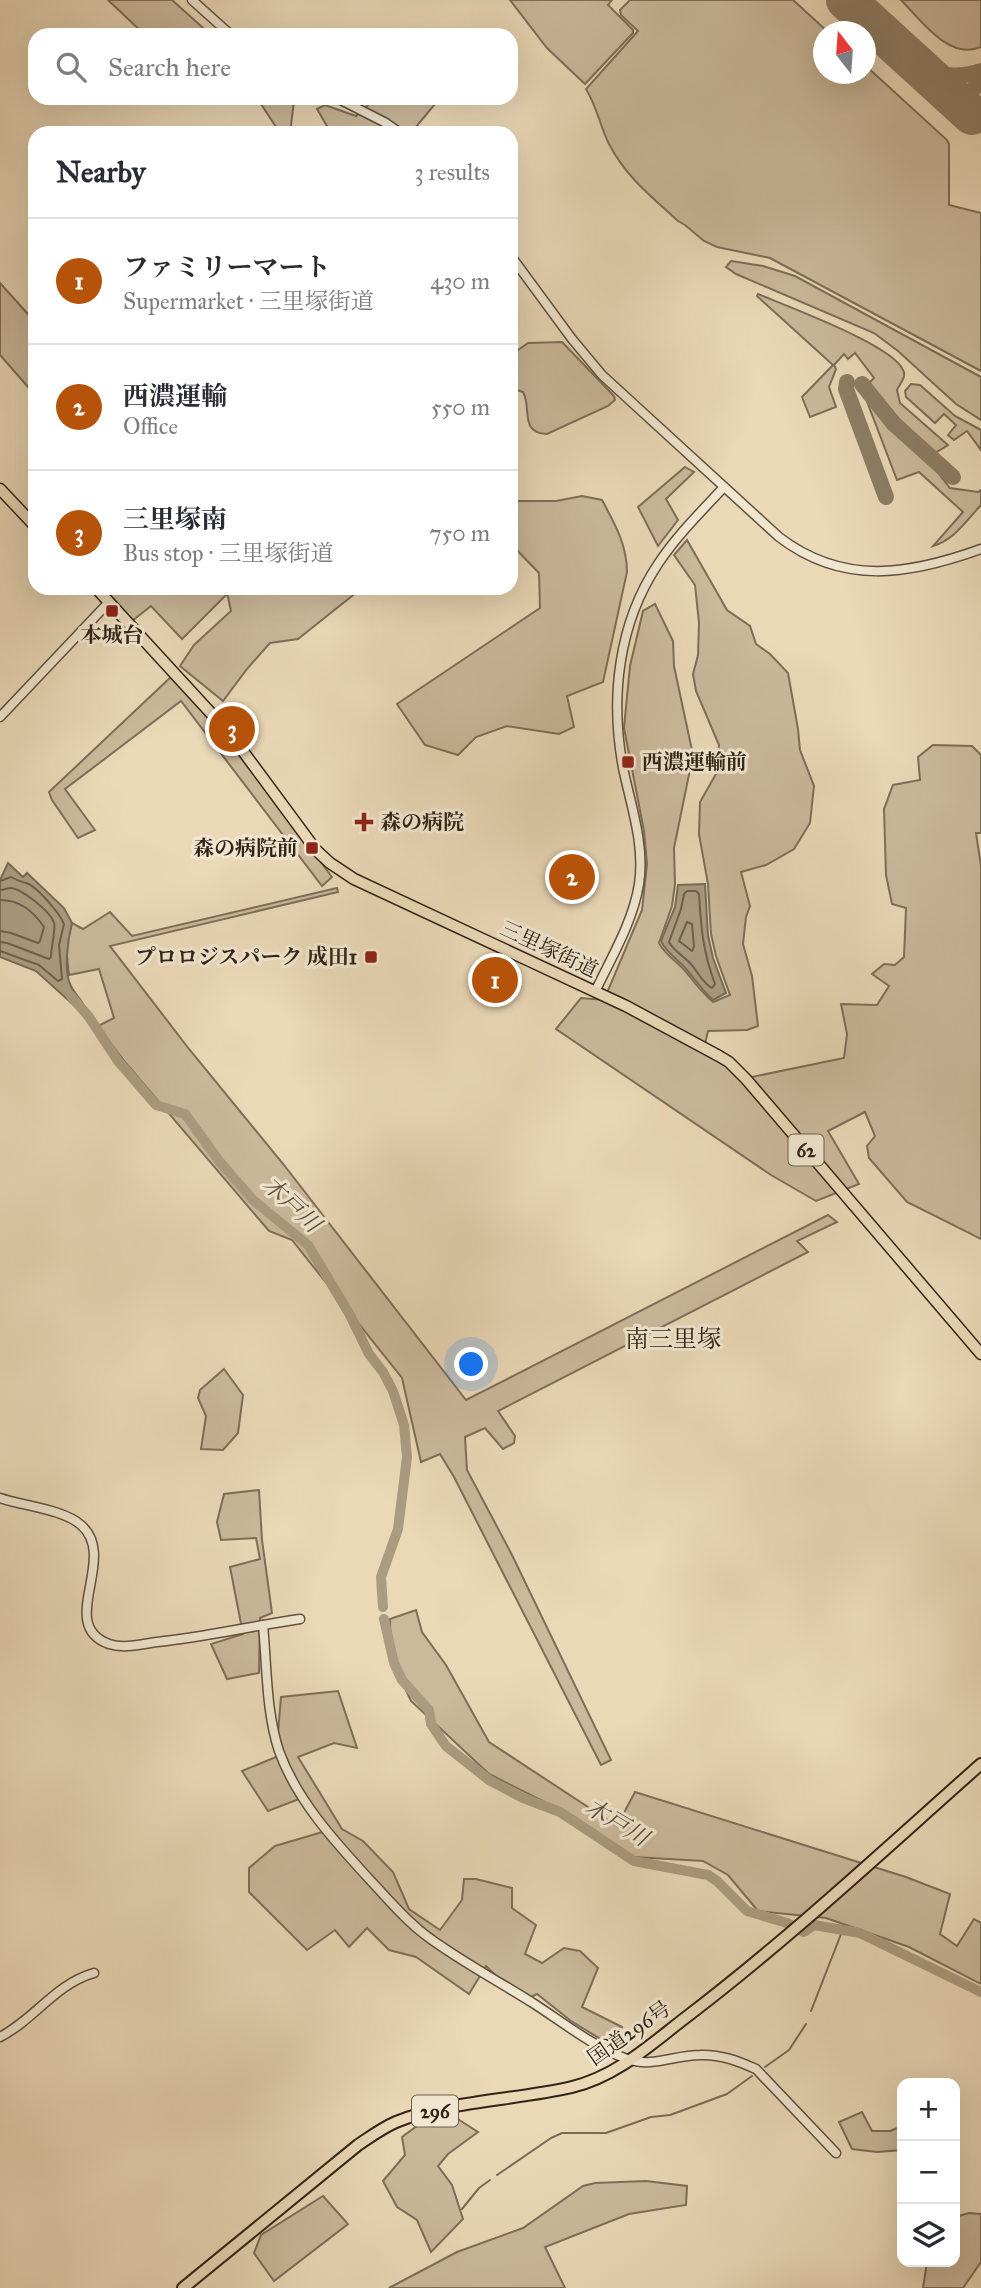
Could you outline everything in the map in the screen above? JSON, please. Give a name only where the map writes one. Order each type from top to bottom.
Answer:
[{"type":"highway","name":"国道296号","points":[[183,2288],[348,2153],[385,2127],[429,2113],[556,2091],[589,2083],[612,2073],[716,1994],[822,1905],[981,1764]]},
{"type":"main road","points":[[0,489],[28,519]]},
{"type":"main road","name":"三里塚街道","points":[[102,595],[231,735],[316,850],[330,863],[354,879],[626,1006],[729,1062],[981,1354]]},
{"type":"street","points":[[192,0],[223,28]]},
{"type":"street","points":[[351,105],[390,126]]},
{"type":"street","points":[[518,266],[572,340],[602,375],[788,544],[834,566],[867,571],[905,570],[935,564],[981,549]]},
{"type":"street","points":[[595,992],[636,900],[640,869],[638,838],[620,748],[616,709],[616,691],[625,639],[637,603],[657,565],[686,527],[724,487]]},
{"type":"street","points":[[0,717],[109,602]]},
{"type":"street","points":[[0,1498],[73,1519],[89,1534],[96,1555],[86,1614],[91,1629],[105,1642],[124,1646],[143,1644],[300,1619]]},
{"type":"street","points":[[263,1625],[271,1717],[280,1754],[306,1802],[335,1841],[398,1911],[427,1936],[581,2035],[631,2060],[652,2063],[698,2055],[716,2056],[743,2063],[756,2070],[836,2153]]},
{"type":"street","points":[[0,2037],[29,2018],[62,1987],[94,1973]]},
{"type":"shaded area","points":[[108,0],[172,0],[203,28],[138,28]]},
{"type":"shaded area","points":[[510,0],[612,0],[608,5],[633,33],[585,84],[547,48]]},
{"type":"shaded area","points":[[630,0],[793,0],[816,21],[813,21],[813,84],[876,84],[876,75],[947,140],[949,205],[981,213],[981,371],[770,258],[717,247],[704,241],[640,186],[623,167],[609,144],[586,89],[638,31],[621,15],[620,10]]},
{"type":"shaded area","points":[[901,0],[981,0],[981,47],[969,50],[947,44]]},
{"type":"shaded area","points":[[262,105],[294,105],[291,126],[275,126]]},
{"type":"shaded area","points":[[325,105],[356,116],[368,105],[434,105],[417,126],[327,126],[317,109]]},
{"type":"shaded area","points":[[731,261],[763,266],[795,276],[981,377],[981,420],[956,404],[898,351],[874,333],[736,274],[726,267]]},
{"type":"shaded area","points":[[0,283],[28,314],[28,387],[0,355]]},
{"type":"shaded area","points":[[758,294],[860,338],[895,360],[904,373],[897,390],[900,403],[948,445],[935,453],[899,419],[869,383],[874,378],[855,353],[848,359],[844,354],[834,365],[836,369],[829,387],[836,407],[810,417],[802,397],[833,365],[757,296]]},
{"type":"shaded area","points":[[562,342],[615,400],[608,406],[547,434],[538,433],[529,424],[525,398],[523,392],[518,390],[518,350],[528,343]]},
{"type":"shaded area","points":[[911,384],[920,385],[955,416],[981,430],[981,450],[967,431],[954,440],[948,435],[956,425],[944,414],[935,423],[906,397],[905,391]]},
{"type":"shaded area","points":[[866,399],[887,425],[935,469],[950,488],[978,492],[981,490],[981,505],[959,529],[940,543],[933,546],[963,512],[919,472],[897,480]]},
{"type":"shaded area","points":[[685,467],[694,472],[666,499],[678,520],[658,546],[638,507]]},
{"type":"shaded area","points":[[582,496],[602,500],[625,553],[627,572],[603,682],[567,696],[574,727],[559,734],[507,726],[476,737],[458,755],[425,745],[397,704],[540,608],[539,573],[518,551],[518,501],[556,501]]},
{"type":"shaded area","points":[[687,540],[727,610],[750,626],[756,644],[788,673],[800,750],[814,786],[810,823],[794,849],[766,865],[741,872],[750,906],[743,944],[752,976],[758,1026],[747,1030],[708,1031],[705,1044],[742,1079],[844,1058],[847,1034],[841,1004],[877,1005],[889,986],[872,974],[884,964],[895,965],[904,957],[906,908],[892,904],[886,875],[884,809],[893,785],[920,780],[918,757],[933,745],[972,746],[981,755],[981,833],[976,833],[981,866],[981,1239],[907,1202],[869,1158],[867,1146],[875,1136],[865,1112],[828,1131],[859,1184],[816,1201],[771,1175],[556,1029],[581,998],[604,1000],[642,910],[647,864],[644,831],[624,728],[630,666],[643,611],[655,604],[673,641],[674,666],[693,755],[674,848],[675,884],[672,906],[659,943],[713,1002],[730,995],[711,934],[708,884],[699,834],[700,802],[716,774],[719,745],[696,691],[693,674],[698,655],[699,623],[695,585],[674,555]]},
{"type":"shaded area","points":[[108,595],[226,595],[182,639],[151,606],[132,621]]},
{"type":"shaded area","points":[[228,595],[353,595],[298,639],[270,643],[223,701],[180,666],[194,645],[231,611]]},
{"type":"shaded area","points":[[172,676],[225,734],[332,877],[322,886],[181,701],[65,789],[95,830],[78,838],[49,792]]},
{"type":"shaded area","points":[[337,888],[338,892],[110,946],[466,1400],[828,1215],[837,1222],[797,1241],[808,1252],[498,1411],[515,1436],[514,1443],[503,1449],[485,1428],[465,1437],[467,1470],[512,1555],[611,1760],[601,1765],[454,1477],[440,1454],[421,1462],[402,1378],[292,1240],[269,1231],[125,1062],[98,1026],[114,1018],[99,969],[69,975],[66,946],[72,923],[83,929],[110,912],[132,936]]},
{"type":"shaded area","points":[[224,1369],[243,1395],[238,1433],[223,1450],[201,1449],[206,1416],[198,1398],[200,1390]]},
{"type":"shaded area","points":[[259,1490],[262,1540],[272,1613],[260,1618],[259,1673],[227,1679],[211,1644],[243,1634],[230,1567],[260,1559],[256,1538],[221,1540],[217,1522],[224,1494]]},
{"type":"shaded area","points":[[416,1610],[422,1632],[446,1665],[489,1742],[617,1826],[635,1792],[906,1877],[950,1894],[940,1934],[957,1946],[974,1919],[981,1923],[981,1984],[909,1947],[826,1918],[758,1911],[728,1875],[703,1861],[634,1857],[575,1817],[489,1774],[411,1701],[391,1659],[390,1619]]},
{"type":"shaded area","points":[[338,1691],[357,1748],[334,1743],[298,1757],[342,1829],[363,1841],[393,1872],[409,1909],[440,1930],[462,1900],[464,1879],[476,1879],[512,1888],[512,1908],[536,1925],[525,1954],[542,1963],[564,1948],[580,1951],[598,1968],[582,2007],[622,2027],[612,2046],[571,2021],[537,1994],[527,1999],[513,1992],[486,1966],[469,1994],[416,1957],[389,1950],[367,1928],[349,1947],[335,1930],[307,1950],[249,1892],[249,1868],[275,1846],[326,1831],[299,1799],[268,1811],[242,1771],[276,1757],[281,1697]]},
{"type":"shaded area","points":[[862,2112],[872,2131],[897,2128],[897,2150],[877,2152],[852,2149],[839,2122]]},
{"type":"shaded area","points":[[450,2114],[478,2132],[448,2154],[438,2166],[452,2185],[463,2219],[431,2252],[417,2220],[397,2207],[383,2181],[405,2155],[402,2137],[417,2126]]},
{"type":"shaded area","points":[[646,2181],[687,2186],[686,2205],[629,2214],[545,2247],[565,2288],[389,2288],[457,2252],[523,2228],[583,2186]]},
{"type":"shaded area","points":[[323,2196],[348,2224],[274,2281],[254,2253],[261,2235]]},
{"type":"shaded area","points":[[981,2214],[981,2262],[963,2288],[923,2288],[926,2267],[960,2267],[960,2216]]},
{"type":"water","points":[[8,863],[23,877],[27,873],[64,908],[72,923],[67,972],[72,989],[83,1004],[77,1008],[36,971],[0,957],[0,880]]},
{"type":"water","points":[[705,884],[708,935],[726,993],[713,1000],[661,941],[675,907],[678,885]]},
{"type":"waterway","name":"木戸川","points":[[71,996],[89,1017],[118,1061],[156,1105],[185,1114],[219,1161],[253,1200],[308,1245],[350,1315],[369,1354],[393,1391],[404,1425],[407,1457],[398,1529],[381,1577],[383,1607]]},
{"type":"waterway","name":"木戸川","points":[[384,1619],[394,1663],[402,1680],[429,1710],[431,1724],[446,1746],[489,1780],[523,1798],[560,1812],[634,1861],[708,1875],[747,1911],[787,1923],[804,1932],[814,1925],[860,1933],[981,1992]]},
{"type":"waterway","points":[[811,2011],[843,1929]]},
{"type":"waterway","points":[[765,2067],[789,2050],[806,2024]]},
{"type":"waterway","points":[[497,2175],[562,2133],[606,2133],[651,2117],[670,2115],[727,2094],[752,2076]]},
{"type":"waterway","points":[[462,2209],[479,2188],[490,2180]]},
{"type":"taxiway","points":[[855,0],[866,18]]},
{"type":"taxiway","points":[[919,67],[950,75],[981,71]]},
{"type":"taxiway","points":[[959,104],[981,81]]},
{"type":"taxiway","points":[[847,382],[846,389],[886,497]]},
{"type":"taxiway","points":[[862,384],[893,423],[953,477]]},
{"type":"runway","points":[[846,0],[972,115]]},
{"type":"place","name":"本城台","points":[[112,611]]},
{"type":"place","name":"三里塚南","points":[[232,729]]},
{"type":"place","name":"西濃運輸前","points":[[628,762]]},
{"type":"place","name":"森の病院","points":[[364,822]]},
{"type":"place","name":"森の病院前","points":[[312,848]]},
{"type":"place","name":"西濃運輸","points":[[572,877]]},
{"type":"place","name":"プロロジスパーク 成田1","points":[[371,957]]},
{"type":"place","name":"ファミリーマート","points":[[495,980]]},
{"type":"district","name":"南三里塚","points":[[673,1339]]}]
